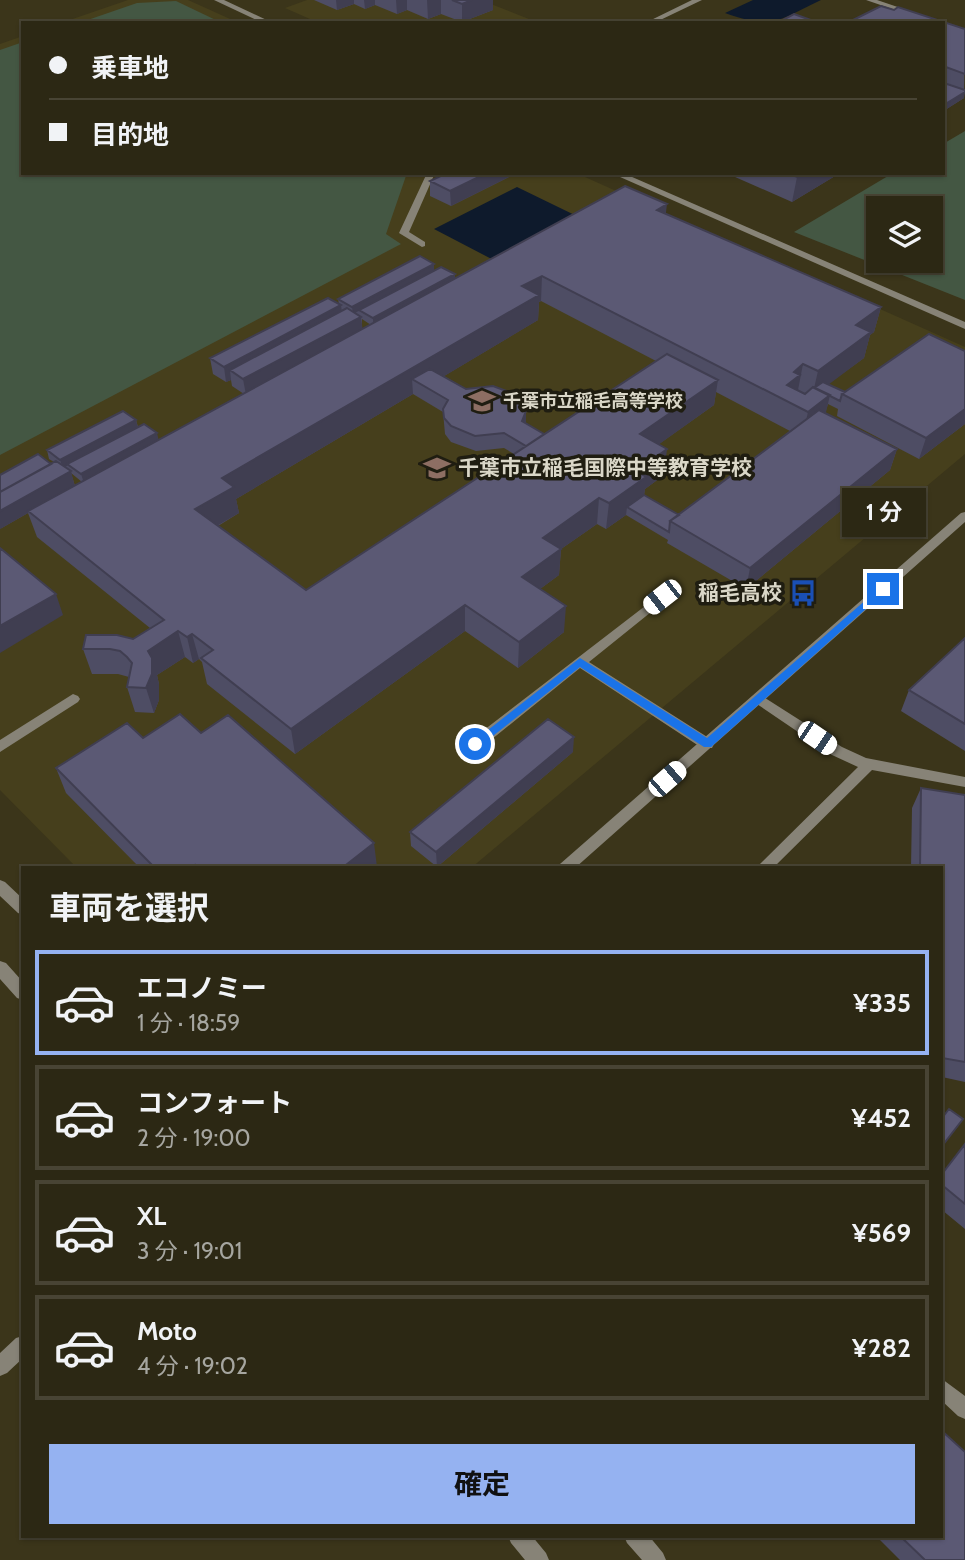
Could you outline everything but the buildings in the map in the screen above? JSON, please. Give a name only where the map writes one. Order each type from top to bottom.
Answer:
[{"type":"street","points":[[218,0],[265,21]]},
{"type":"street","points":[[652,21],[698,0]]},
{"type":"street","points":[[870,0],[936,21]]},
{"type":"street","points":[[945,24],[954,27]]},
{"type":"street","points":[[422,244],[404,233],[430,175]]},
{"type":"street","points":[[620,175],[965,326]]},
{"type":"street","points":[[567,866],[965,516]]},
{"type":"street","points":[[475,744],[662,597]]},
{"type":"street","points":[[580,662],[708,744]]},
{"type":"street","points":[[0,747],[73,699]]},
{"type":"street","points":[[759,699],[837,751],[869,764],[965,782]]},
{"type":"street","points":[[765,866],[869,764]]},
{"type":"street","points":[[0,886],[21,907]]},
{"type":"street","points":[[0,968],[21,991]]},
{"type":"street","points":[[0,1366],[21,1347]]},
{"type":"street","points":[[943,1390],[965,1409]]},
{"type":"street","points":[[520,1538],[539,1560]]},
{"type":"street","points":[[636,1538],[656,1560]]},
{"type":"shaded area","points":[[128,0],[188,0],[235,21],[67,21]]},
{"type":"shaded area","points":[[307,0],[481,0],[534,21],[314,21],[285,8]]},
{"type":"shaded area","name":"千葉市立稲毛高等学校","points":[[21,37],[21,175],[580,175],[965,347],[965,454],[473,866],[75,866],[0,790],[0,44]]},
{"type":"green space","points":[[176,1],[218,21],[85,21],[137,3]]},
{"type":"green space","points":[[21,43],[21,175],[406,175],[386,234],[401,244],[0,455],[0,50]]},
{"type":"green space","points":[[965,131],[965,300],[897,273],[943,273],[943,196],[866,196],[866,261],[794,232],[890,175],[945,175],[945,143]]},
{"type":"water","points":[[753,0],[821,0],[774,21],[754,21],[725,13]]},
{"type":"water","points":[[517,187],[589,222],[505,266],[434,229]]},
{"type":"place","name":"千葉市立稲毛高等学校","points":[[482,401]]},
{"type":"place","name":"千葉市立稲毛国際中等教育学校","points":[[437,468]]},
{"type":"place","name":"稲毛高校","points":[[803,593]]},
{"type":"route","points":[[475,744],[580,662],[708,744],[883,589]]}]
